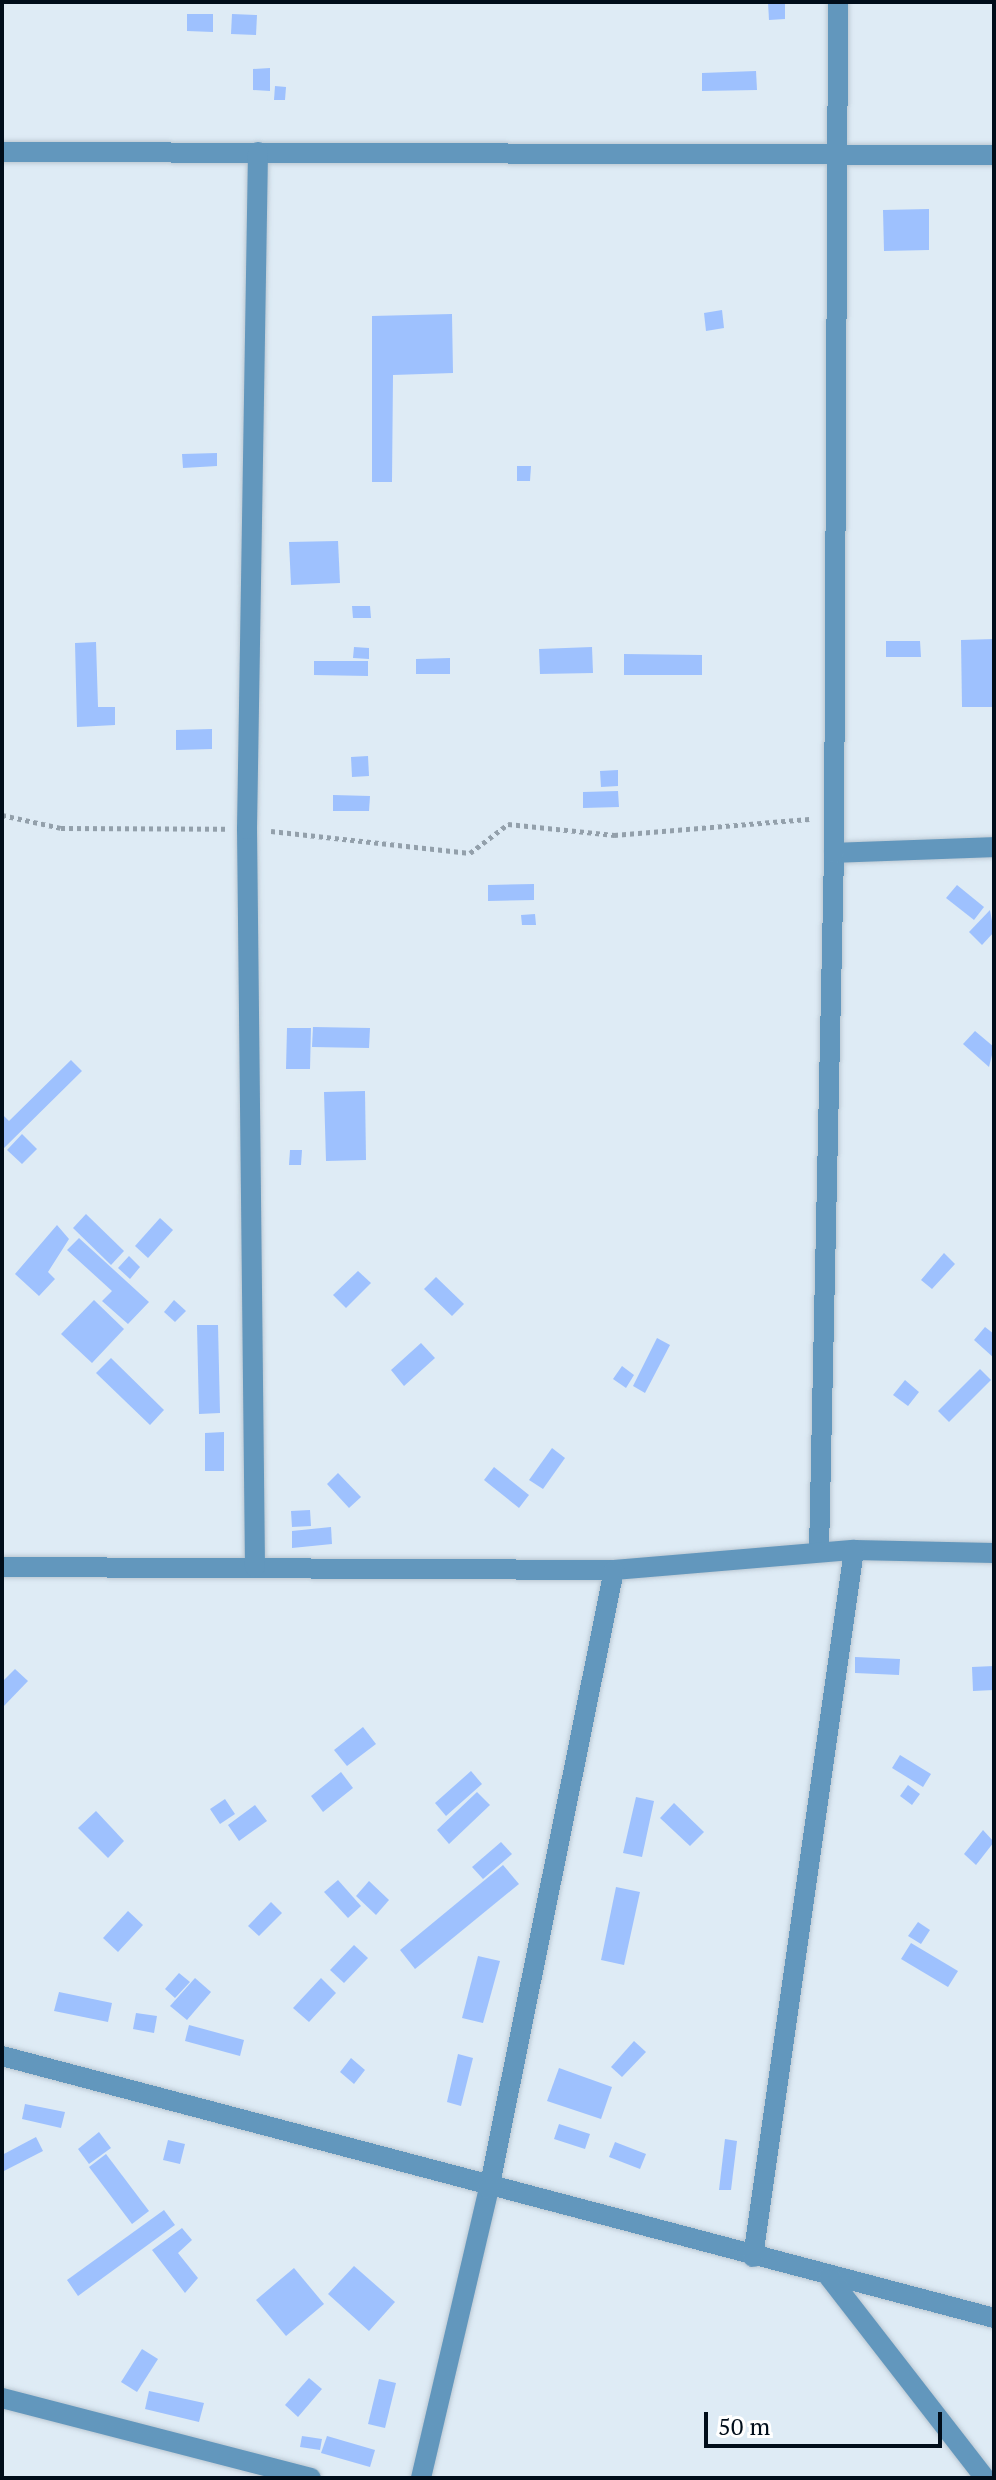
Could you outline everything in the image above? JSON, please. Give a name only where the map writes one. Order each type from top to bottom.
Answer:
[{"type":"street","points":[[819,1552],[834,853],[838,2]]},
{"type":"street","points":[[2,152],[994,155]]},
{"type":"street","points":[[255,1567],[247,829],[258,152]]},
{"type":"street","points":[[834,853],[994,847]]},
{"type":"street","points":[[2,1567],[614,1570],[854,1550],[994,1553]]},
{"type":"street","points":[[753,2257],[854,1550]]},
{"type":"street","points":[[421,2478],[489,2189],[614,1570]]},
{"type":"street","points":[[2,2056],[489,2189],[994,2318]]},
{"type":"street","points":[[829,2277],[985,2478]]},
{"type":"street","points":[[2,2398],[311,2478]]},
{"type":"path","points":[[2,815],[61,828],[247,829],[470,853],[508,824],[614,835],[834,817]]},
{"type":"building","points":[[768,2],[785,2],[785,19],[769,20]]},
{"type":"building","points":[[187,14],[213,14],[213,32],[187,31]]},
{"type":"building","points":[[232,14],[257,15],[256,35],[231,34]]},
{"type":"building","points":[[270,68],[270,91],[253,90],[253,69]]},
{"type":"building","points":[[756,71],[757,90],[702,91],[702,73]]},
{"type":"building","points":[[275,86],[286,87],[285,100],[274,100]]},
{"type":"building","points":[[929,209],[929,250],[884,251],[883,210]]},
{"type":"building","points":[[722,310],[724,328],[706,331],[704,313]]},
{"type":"building","points":[[452,314],[453,373],[393,375],[392,482],[372,482],[372,316]]},
{"type":"building","points":[[217,453],[217,466],[183,468],[182,454]]},
{"type":"building","points":[[517,466],[531,466],[530,481],[517,481]]},
{"type":"building","points":[[338,541],[340,583],[291,585],[289,542]]},
{"type":"building","points":[[352,606],[370,606],[371,618],[353,618]]},
{"type":"building","points":[[994,639],[994,707],[962,707],[961,640]]},
{"type":"building","points":[[886,641],[920,641],[921,657],[886,657]]},
{"type":"building","points":[[96,642],[98,707],[115,707],[115,725],[77,727],[75,643]]},
{"type":"building","points":[[354,647],[369,648],[369,659],[353,658]]},
{"type":"building","points":[[592,647],[593,673],[540,674],[539,649]]},
{"type":"building","points":[[624,654],[702,655],[702,675],[624,675]]},
{"type":"building","points":[[450,658],[450,674],[416,674],[416,659]]},
{"type":"building","points":[[314,661],[368,661],[368,676],[314,675]]},
{"type":"building","points":[[212,729],[212,749],[176,750],[176,730]]},
{"type":"building","points":[[368,756],[369,776],[352,777],[351,757]]},
{"type":"building","points":[[618,770],[618,786],[601,787],[600,771]]},
{"type":"building","points":[[618,791],[619,807],[583,808],[583,792]]},
{"type":"building","points":[[333,795],[370,796],[369,811],[333,811]]},
{"type":"building","points":[[534,884],[534,900],[488,901],[488,885]]},
{"type":"building","points":[[957,885],[984,907],[974,920],[946,898]]},
{"type":"building","points":[[990,910],[994,932],[982,945],[969,932]]},
{"type":"building","points":[[535,914],[536,925],[522,925],[521,915]]},
{"type":"building","points":[[313,1027],[370,1028],[369,1048],[312,1047]]},
{"type":"building","points":[[287,1028],[311,1028],[310,1069],[286,1069]]},
{"type":"building","points":[[975,1031],[994,1047],[989,1067],[963,1044]]},
{"type":"building","points":[[71,1060],[82,1071],[2,1150],[2,1114],[9,1121]]},
{"type":"building","points":[[365,1091],[366,1160],[326,1161],[324,1092]]},
{"type":"building","points":[[22,1134],[37,1149],[22,1164],[7,1150]]},
{"type":"building","points":[[290,1150],[302,1150],[301,1165],[289,1165]]},
{"type":"building","points":[[86,1214],[124,1251],[111,1265],[73,1228]]},
{"type":"building","points":[[160,1218],[173,1230],[148,1258],[135,1246]]},
{"type":"building","points":[[57,1225],[69,1239],[48,1272],[55,1279],[39,1296],[15,1274]]},
{"type":"building","points":[[79,1238],[149,1302],[128,1324],[102,1301],[112,1291],[67,1250]]},
{"type":"building","points":[[944,1253],[955,1264],[932,1289],[921,1280]]},
{"type":"building","points":[[129,1256],[140,1267],[130,1279],[118,1268]]},
{"type":"building","points":[[358,1271],[371,1283],[346,1308],[333,1295]]},
{"type":"building","points":[[436,1277],[464,1304],[452,1316],[424,1289]]},
{"type":"building","points":[[94,1300],[124,1329],[92,1363],[61,1334]]},
{"type":"building","points":[[174,1300],[186,1311],[175,1322],[164,1312]]},
{"type":"building","points":[[197,1325],[218,1325],[220,1413],[199,1414]]},
{"type":"building","points":[[985,1327],[994,1334],[994,1358],[974,1340]]},
{"type":"building","points":[[657,1338],[670,1345],[645,1393],[633,1386]]},
{"type":"building","points":[[421,1343],[435,1358],[404,1386],[391,1370]]},
{"type":"building","points":[[111,1358],[164,1410],[150,1425],[96,1373]]},
{"type":"building","points":[[622,1366],[634,1375],[626,1388],[613,1379]]},
{"type":"building","points":[[980,1369],[991,1380],[949,1422],[938,1411]]},
{"type":"building","points":[[905,1380],[919,1392],[908,1406],[893,1395]]},
{"type":"building","points":[[224,1432],[224,1471],[205,1471],[205,1433]]},
{"type":"building","points":[[552,1448],[565,1458],[543,1489],[529,1480]]},
{"type":"building","points":[[494,1467],[529,1495],[519,1508],[484,1480]]},
{"type":"building","points":[[338,1473],[361,1497],[349,1508],[327,1484]]},
{"type":"building","points":[[310,1510],[311,1526],[292,1527],[291,1511]]},
{"type":"building","points":[[331,1527],[332,1544],[292,1548],[292,1531]]},
{"type":"building","points":[[855,1657],[900,1659],[899,1675],[855,1673]]},
{"type":"building","points":[[994,1666],[994,1690],[973,1691],[972,1667]]},
{"type":"building","points":[[15,1669],[28,1681],[2,1708],[2,1682]]},
{"type":"building","points":[[363,1727],[376,1744],[347,1766],[334,1750]]},
{"type":"building","points":[[900,1755],[931,1774],[923,1787],[892,1768]]},
{"type":"building","points":[[471,1771],[482,1784],[446,1816],[435,1803]]},
{"type":"building","points":[[341,1772],[353,1788],[323,1812],[311,1796]]},
{"type":"building","points":[[908,1785],[920,1794],[912,1805],[900,1796]]},
{"type":"building","points":[[477,1792],[490,1805],[449,1844],[437,1830]]},
{"type":"building","points":[[636,1797],[654,1801],[642,1857],[623,1853]]},
{"type":"building","points":[[225,1799],[235,1814],[220,1824],[210,1809]]},
{"type":"building","points":[[674,1803],[704,1832],[690,1846],[660,1818]]},
{"type":"building","points":[[255,1805],[267,1821],[239,1841],[228,1825]]},
{"type":"building","points":[[96,1811],[124,1841],[108,1858],[78,1828]]},
{"type":"building","points":[[983,1830],[994,1842],[976,1865],[964,1854]]},
{"type":"building","points":[[501,1842],[512,1854],[483,1879],[472,1867]]},
{"type":"building","points":[[503,1865],[519,1884],[415,1969],[400,1950]]},
{"type":"building","points":[[338,1880],[361,1906],[348,1918],[324,1892]]},
{"type":"building","points":[[369,1881],[389,1900],[376,1915],[356,1896]]},
{"type":"building","points":[[616,1887],[640,1892],[624,1965],[601,1960]]},
{"type":"building","points":[[271,1902],[282,1913],[259,1936],[248,1926]]},
{"type":"building","points":[[128,1911],[143,1925],[118,1952],[103,1938]]},
{"type":"building","points":[[918,1922],[930,1930],[921,1944],[908,1936]]},
{"type":"building","points":[[911,1943],[958,1971],[948,1987],[901,1959]]},
{"type":"building","points":[[354,1945],[368,1958],[344,1983],[330,1970]]},
{"type":"building","points":[[478,1956],[500,1961],[483,2023],[462,2018]]},
{"type":"building","points":[[179,1973],[190,1982],[175,1998],[165,1989]]},
{"type":"building","points":[[195,1978],[211,1992],[187,2020],[170,2006]]},
{"type":"building","points":[[321,1978],[336,1993],[309,2022],[293,2008]]},
{"type":"building","points":[[59,1992],[112,2003],[108,2022],[54,2011]]},
{"type":"building","points":[[136,2013],[157,2016],[154,2033],[133,2029]]},
{"type":"building","points":[[189,2025],[244,2040],[240,2056],[185,2041]]},
{"type":"building","points":[[634,2041],[646,2052],[622,2077],[611,2067]]},
{"type":"building","points":[[458,2054],[473,2058],[461,2106],[447,2102]]},
{"type":"building","points":[[351,2058],[365,2070],[354,2084],[340,2072]]},
{"type":"building","points":[[559,2068],[612,2087],[601,2119],[547,2101]]},
{"type":"building","points":[[25,2104],[65,2112],[61,2128],[22,2119]]},
{"type":"building","points":[[559,2124],[590,2134],[585,2149],[554,2139]]},
{"type":"building","points":[[99,2132],[111,2148],[89,2164],[78,2149]]},
{"type":"building","points":[[36,2137],[43,2151],[2,2172],[2,2155]]},
{"type":"building","points":[[725,2139],[737,2141],[731,2190],[719,2190]]},
{"type":"building","points":[[168,2140],[185,2144],[180,2164],[163,2160]]},
{"type":"building","points":[[615,2142],[646,2154],[640,2169],[609,2157]]},
{"type":"building","points":[[106,2154],[149,2211],[132,2224],[89,2167]]},
{"type":"building","points":[[164,2210],[175,2225],[78,2296],[67,2280]]},
{"type":"building","points":[[182,2228],[192,2240],[178,2253],[198,2278],[185,2293],[152,2250]]},
{"type":"building","points":[[354,2266],[395,2302],[369,2331],[328,2294]]},
{"type":"building","points":[[294,2268],[324,2304],[286,2336],[256,2300]]},
{"type":"building","points":[[142,2349],[158,2359],[137,2392],[121,2382]]},
{"type":"building","points":[[309,2378],[322,2389],[298,2417],[285,2405]]},
{"type":"building","points":[[379,2379],[396,2383],[385,2428],[368,2424]]},
{"type":"building","points":[[149,2391],[204,2403],[199,2422],[145,2409]]},
{"type":"building","points":[[302,2436],[322,2439],[320,2450],[300,2447]]},
{"type":"building","points":[[327,2436],[375,2450],[370,2467],[321,2453]]}]
